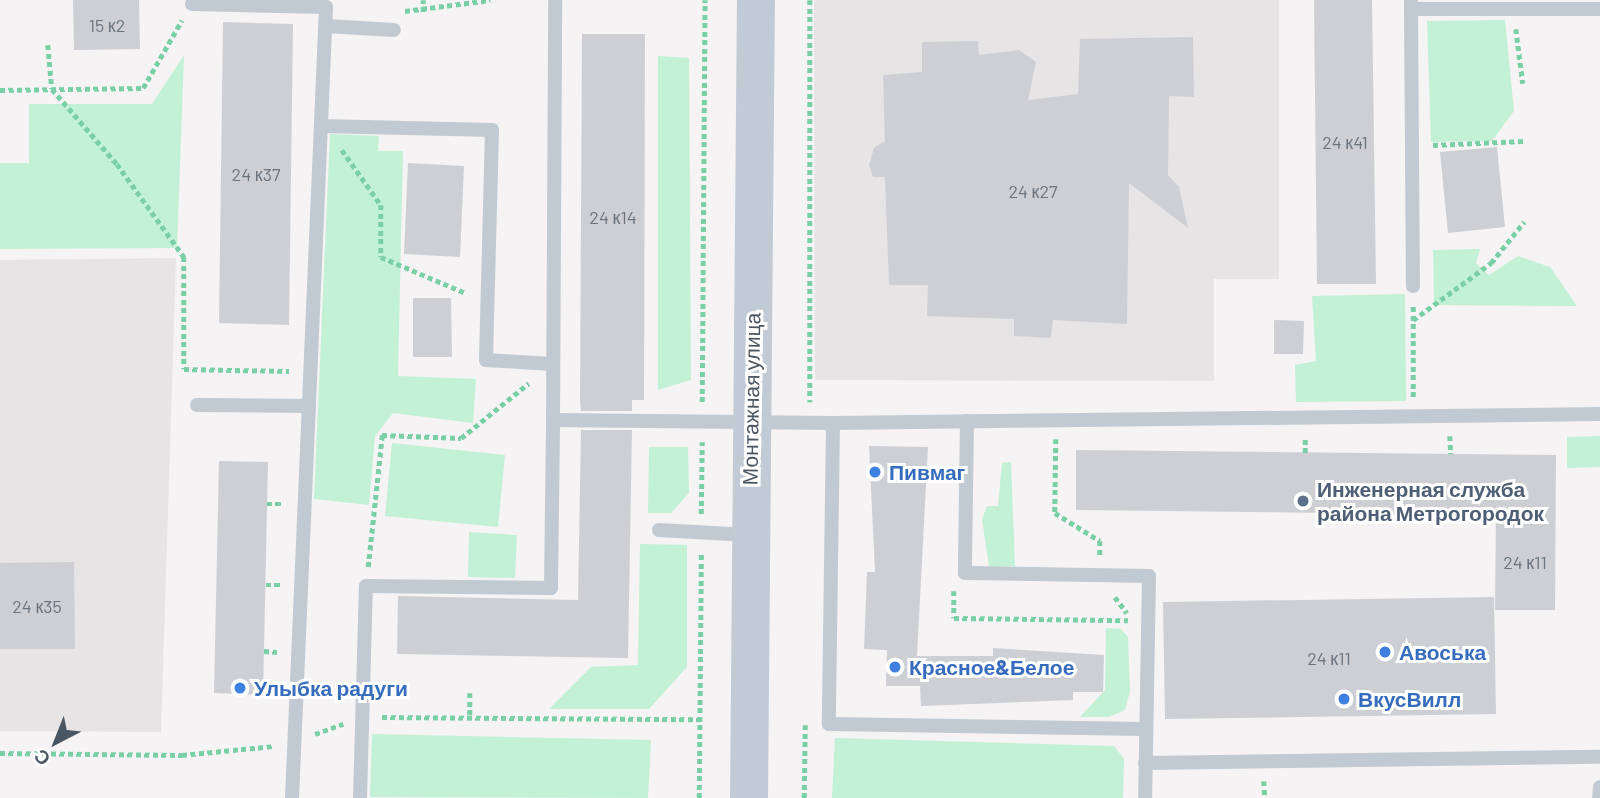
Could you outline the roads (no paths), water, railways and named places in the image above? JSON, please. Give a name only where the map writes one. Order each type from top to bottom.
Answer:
[{"type":"street","name":"Монтажная улица","points":[[748,798],[756,0]]},
{"type":"lane","points":[[360,798],[366,586],[551,588],[555,0]]},
{"type":"lane","points":[[191,4],[327,7],[292,798]]},
{"type":"lane","points":[[1413,286],[1411,4],[1513,9],[1600,9]]},
{"type":"lane","points":[[326,26],[394,30]]},
{"type":"lane","points":[[323,126],[492,130],[486,360],[553,364]]},
{"type":"lane","points":[[197,405],[309,406]]},
{"type":"lane","points":[[553,420],[833,423],[1600,414]]},
{"type":"lane","points":[[967,421],[965,573],[1149,576],[1145,798]]},
{"type":"lane","points":[[833,423],[829,724],[1146,729]]},
{"type":"lane","points":[[659,530],[749,535]]},
{"type":"lane","points":[[1145,763],[1600,757]]},
{"type":"lane","points":[[1598,798],[1600,787]]},
{"type":"place","name":"Пивмаг","points":[[875,472]]},
{"type":"place","name":"Инженерная служба района Метрогородок","points":[[1303,501]]},
{"type":"place","name":"Авоська","points":[[1385,652]]},
{"type":"place","name":"Красное&Белое","points":[[895,667]]},
{"type":"place","name":"Улыбка радуги","points":[[240,688]]},
{"type":"place","name":"ВкусВилл","points":[[1344,699]]}]
